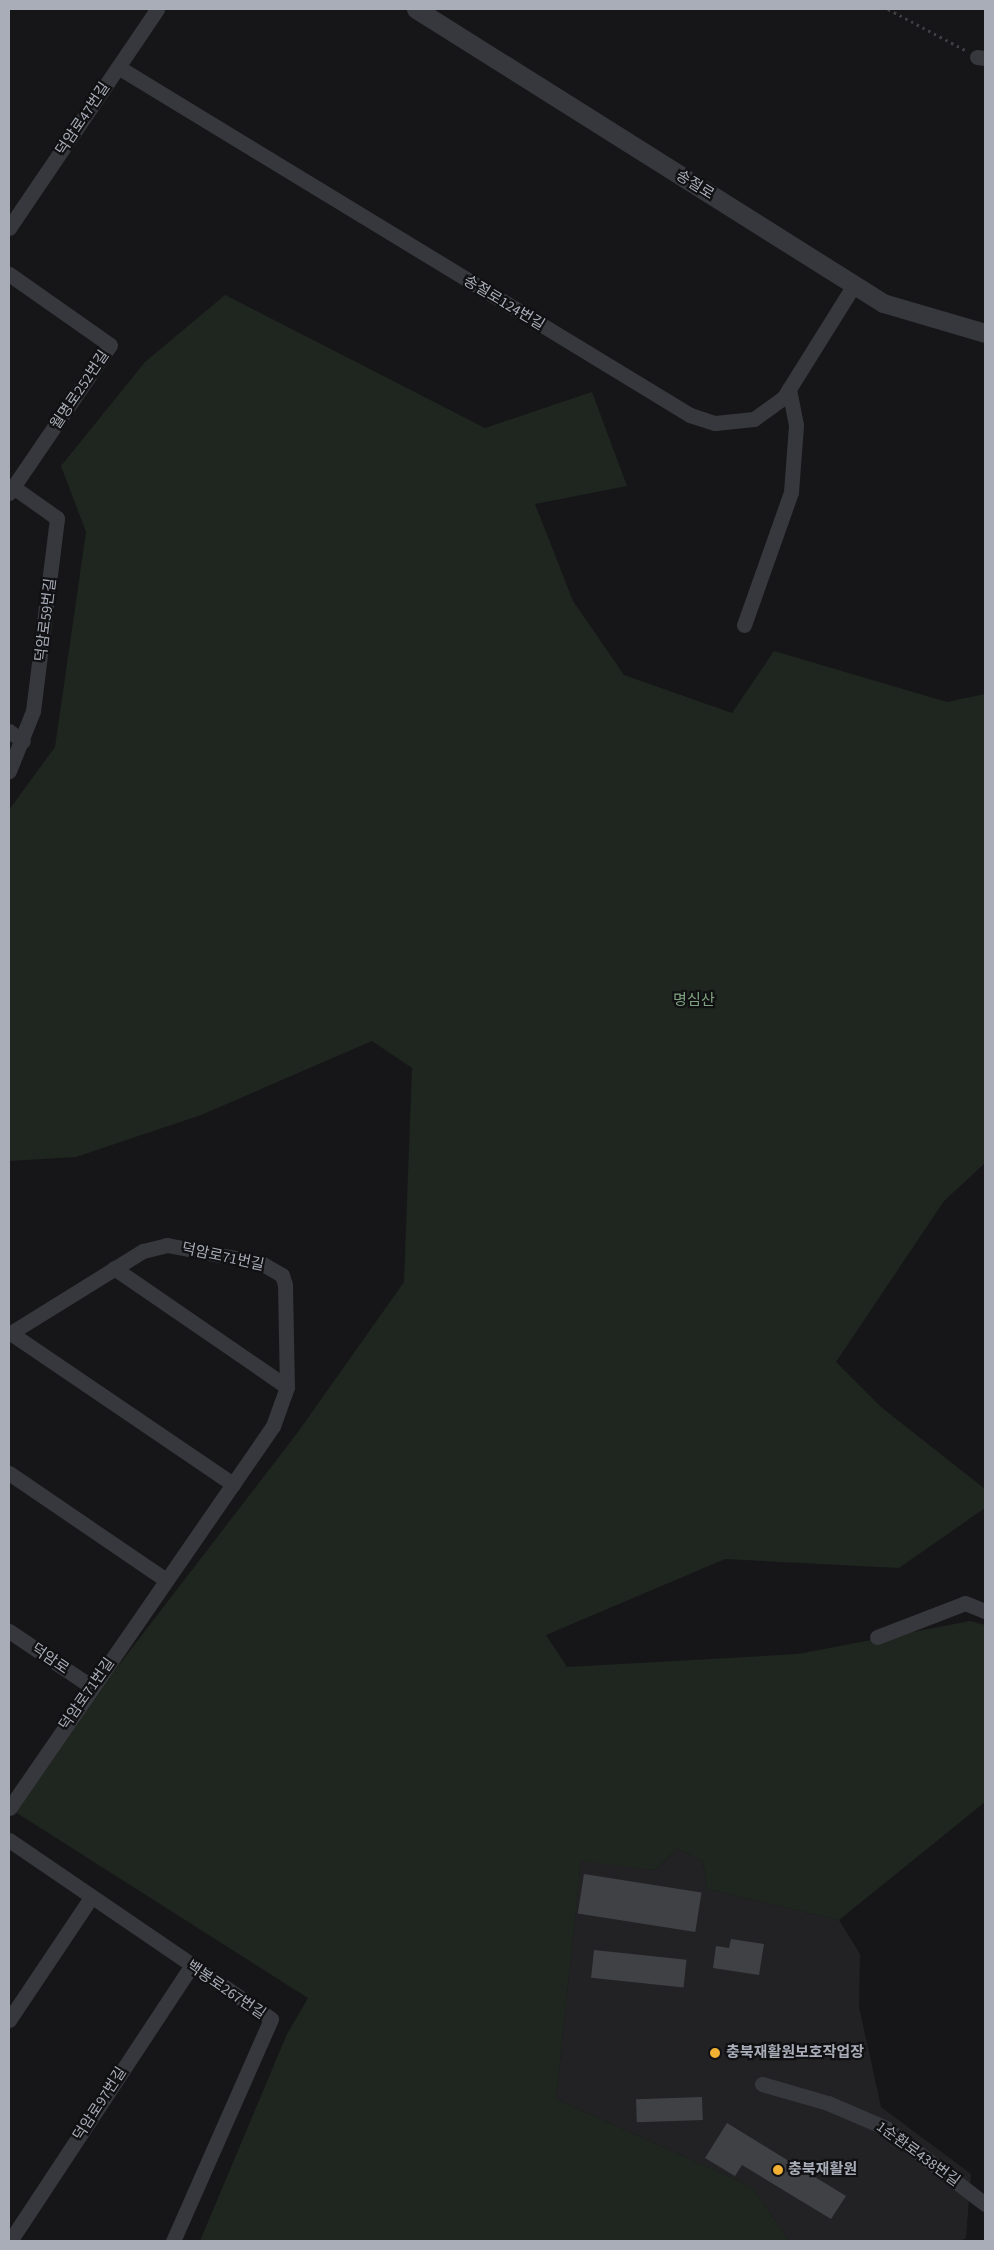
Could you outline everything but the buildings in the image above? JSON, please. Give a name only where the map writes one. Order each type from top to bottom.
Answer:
[{"type":"street","name":"덕암로47번길","points":[[9,228],[157,9]]},
{"type":"street","name":"송절로","points":[[416,9],[882,303],[926,319],[985,333]]},
{"type":"street","name":"송절로124번길","points":[[118,67],[690,415],[715,423],[737,424],[771,408],[789,389],[854,285]]},
{"type":"street","name":"월명로252번길","points":[[9,274],[110,345],[11,490]]},
{"type":"street","points":[[744,625],[791,492],[796,425],[789,389]]},
{"type":"street","name":"덕암로59번길","points":[[9,771],[23,741],[33,711],[44,648],[57,518],[11,490]]},
{"type":"street","points":[[9,731],[23,741]]},
{"type":"street","name":"덕암로71번길","points":[[9,1808],[92,1687],[233,1484],[273,1426],[287,1387],[285,1285],[272,1267],[167,1245],[143,1251],[9,1333],[233,1484]]},
{"type":"street","points":[[114,1268],[130,1283],[287,1387]]},
{"type":"street","points":[[9,1473],[166,1580]]},
{"type":"street","points":[[877,1637],[958,1605],[985,1611]]},
{"type":"street","name":"덕암로","points":[[9,1631],[92,1687]]},
{"type":"street","name":"백봉로267번길","points":[[9,1840],[90,1899],[271,2018],[173,2241]]},
{"type":"street","points":[[9,2020],[90,1899]]},
{"type":"street","name":"덕암로97번길","points":[[9,2241],[191,1967]]},
{"type":"street","name":"1순환로438번길","points":[[762,2084],[828,2103],[886,2128],[985,2204]]},
{"type":"path","points":[[888,9],[981,57]]},
{"type":"shaded area","name":"충북재활원보호작업장","points":[[677,1849],[703,1861],[707,1889],[839,1920],[860,1954],[859,2007],[881,2107],[971,2174],[966,2238],[960,2241],[789,2241],[752,2187],[556,2099],[581,1860],[655,1870]]},
{"type":"green space","name":"명심산","points":[[225,295],[485,428],[592,392],[627,486],[535,504],[573,601],[624,675],[732,713],[774,651],[947,702],[985,694],[985,1163],[944,1201],[836,1362],[881,1407],[985,1489],[985,1508],[899,1568],[725,1559],[546,1635],[567,1667],[798,1654],[970,1621],[985,1625],[985,1802],[839,1920],[707,1889],[703,1861],[677,1849],[655,1870],[581,1861],[556,2099],[752,2187],[789,2241],[200,2241],[287,2034],[308,1998],[9,1808],[298,1432],[404,1282],[412,1068],[372,1041],[201,1115],[76,1157],[9,1161],[9,810],[55,747],[86,532],[61,466],[145,362]]},
{"type":"place","name":"충북재활원보호작업장","points":[[715,2053]]},
{"type":"place","name":"충북재활원","points":[[778,2170]]}]
